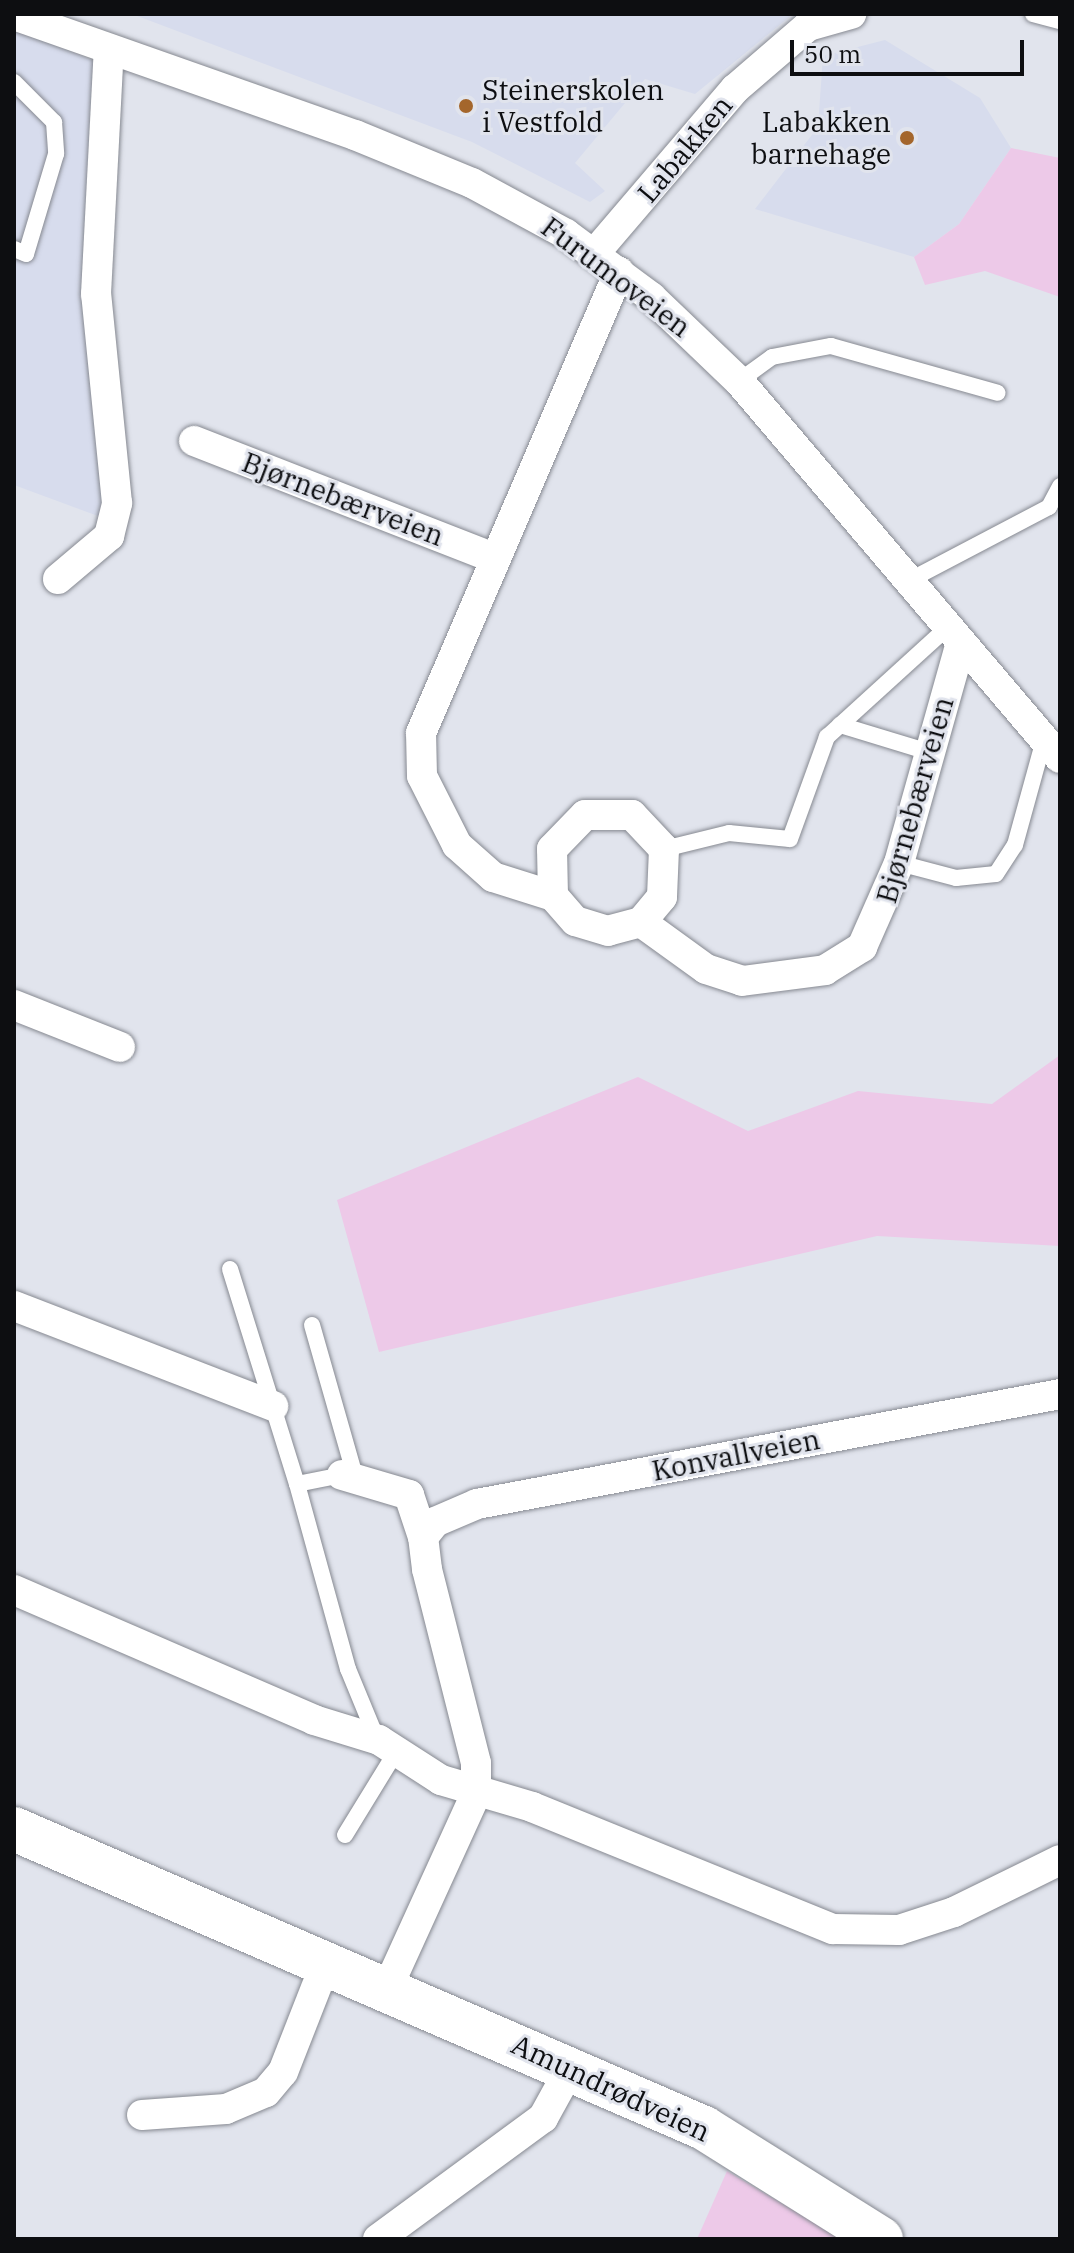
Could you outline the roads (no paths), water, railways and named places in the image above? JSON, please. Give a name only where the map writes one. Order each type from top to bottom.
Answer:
[{"type":"main road","name":"Amundrødveien","points":[[14,1829],[571,2067],[704,2128],[881,2239]]},
{"type":"street","name":"Labakken","points":[[594,254],[735,89],[819,18],[851,14]]},
{"type":"street","name":"Furumoveien","points":[[14,15],[65,23],[109,49],[472,183],[594,254],[619,272],[739,381],[1052,749]]},
{"type":"street","points":[[58,579],[109,536],[117,503],[96,294],[109,49]]},
{"type":"street","points":[[553,896],[552,849],[585,815],[632,815],[664,849],[662,897],[641,922],[591,929],[553,896],[521,891],[473,861],[438,816],[419,760],[429,707],[619,272]]},
{"type":"street","name":"Bjørnebærveien","points":[[194,441],[492,557]]},
{"type":"street","name":"Bjørnebærveien","points":[[641,922],[677,952],[730,978],[801,976],[862,947],[899,863],[932,753],[955,635]]},
{"type":"street","points":[[14,1005],[120,1047]]},
{"type":"street","points":[[14,1306],[273,1406]]},
{"type":"street","name":"Konvallveien","points":[[423,1537],[446,1514],[477,1504],[1060,1394]]},
{"type":"street","points":[[348,1475],[409,1495],[423,1537],[476,1763],[476,1794],[387,1989]]},
{"type":"street","points":[[14,1590],[386,1748],[476,1794],[532,1807],[758,1903],[854,1932],[899,1930],[954,1912],[1060,1860]]},
{"type":"street","points":[[142,2115],[226,2109],[266,2092],[283,2072],[326,1962]]},
{"type":"street","points":[[378,2239],[543,2118],[571,2067]]},
{"type":"lane","points":[[1033,14],[1060,21]]},
{"type":"lane","points":[[14,82],[54,122],[56,154],[26,254],[14,249]]},
{"type":"lane","points":[[739,381],[772,357],[831,346],[998,393]]},
{"type":"lane","points":[[910,580],[1049,507],[1060,486]]},
{"type":"lane","points":[[664,849],[729,833],[784,843],[819,748],[840,725],[955,635]]},
{"type":"lane","points":[[840,725],[932,753]]},
{"type":"lane","points":[[899,863],[956,878],[996,874],[1015,845],[1052,749]]},
{"type":"lane","points":[[230,1269],[297,1484],[348,1669],[386,1748],[345,1835]]},
{"type":"lane","points":[[297,1484],[348,1475],[312,1325]]},
{"type":"place","name":"Steinerskolen i Vestfold","points":[[466,106]]},
{"type":"place","name":"Labakken barnehage","points":[[907,138]]}]
